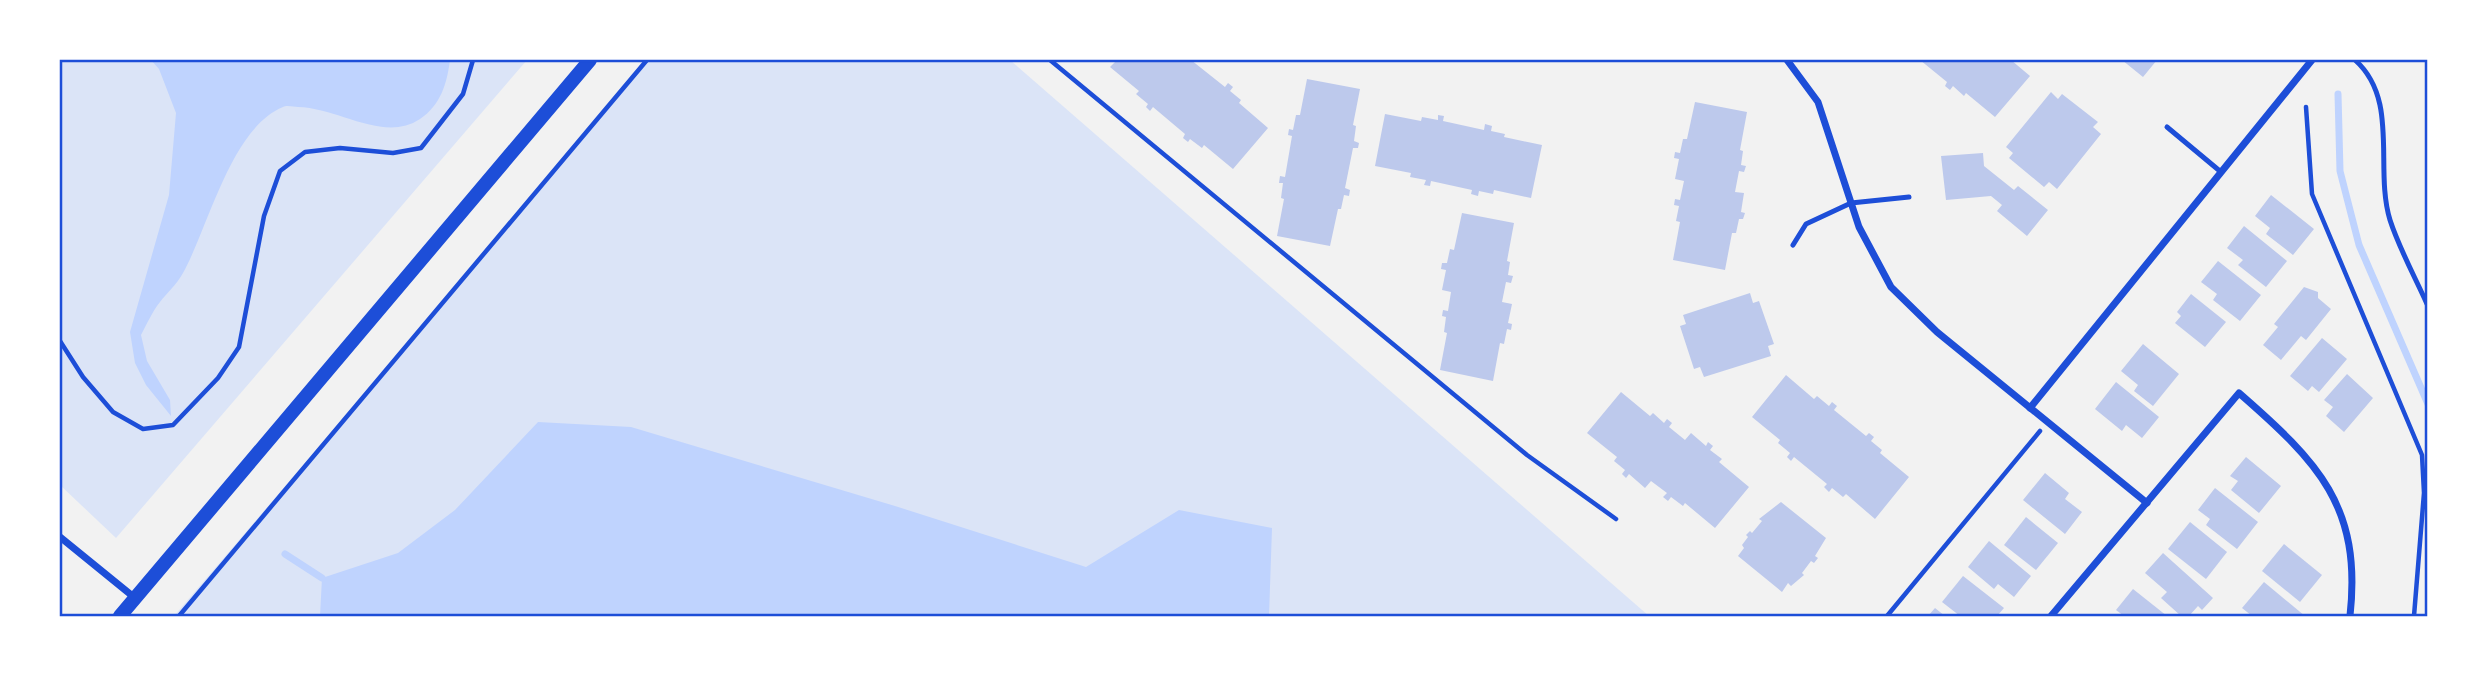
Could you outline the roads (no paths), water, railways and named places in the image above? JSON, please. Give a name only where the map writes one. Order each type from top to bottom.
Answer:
[{"type":"main road","points":[[120,617],[590,60]]},
{"type":"street","points":[[1787,60],[1818,102],[1870,253],[1903,301],[2147,503]]},
{"type":"street","points":[[2030,408],[2312,60]]},
{"type":"street","points":[[2051,617],[2239,393],[2306,456],[2337,506],[2352,552],[2350,617]]},
{"type":"street","points":[[60,537],[135,598]]},
{"type":"lane","points":[[2355,60],[2365,69],[2380,101],[2389,218],[2427,304]]},
{"type":"lane","points":[[2167,127],[2221,172]]},
{"type":"lane","points":[[1793,245],[1806,224],[1851,203],[1909,197]]},
{"type":"water","points":[[151,60],[450,60],[445,85],[438,100],[420,119],[406,125],[376,126],[314,109],[286,106],[265,118],[249,135],[223,181],[183,273],[157,306],[141,335],[147,361],[170,400],[171,416],[146,385],[135,363],[130,332],[169,195],[176,113],[159,69]]},
{"type":"water","points":[[538,422],[631,427],[895,506],[1086,567],[1179,510],[1272,528],[1269,616],[320,616],[322,578],[398,553],[455,510]]},
{"type":"waterway","points":[[2338,94],[2340,171],[2359,245],[2428,404]]},
{"type":"waterway","points":[[285,554],[322,578]]}]
